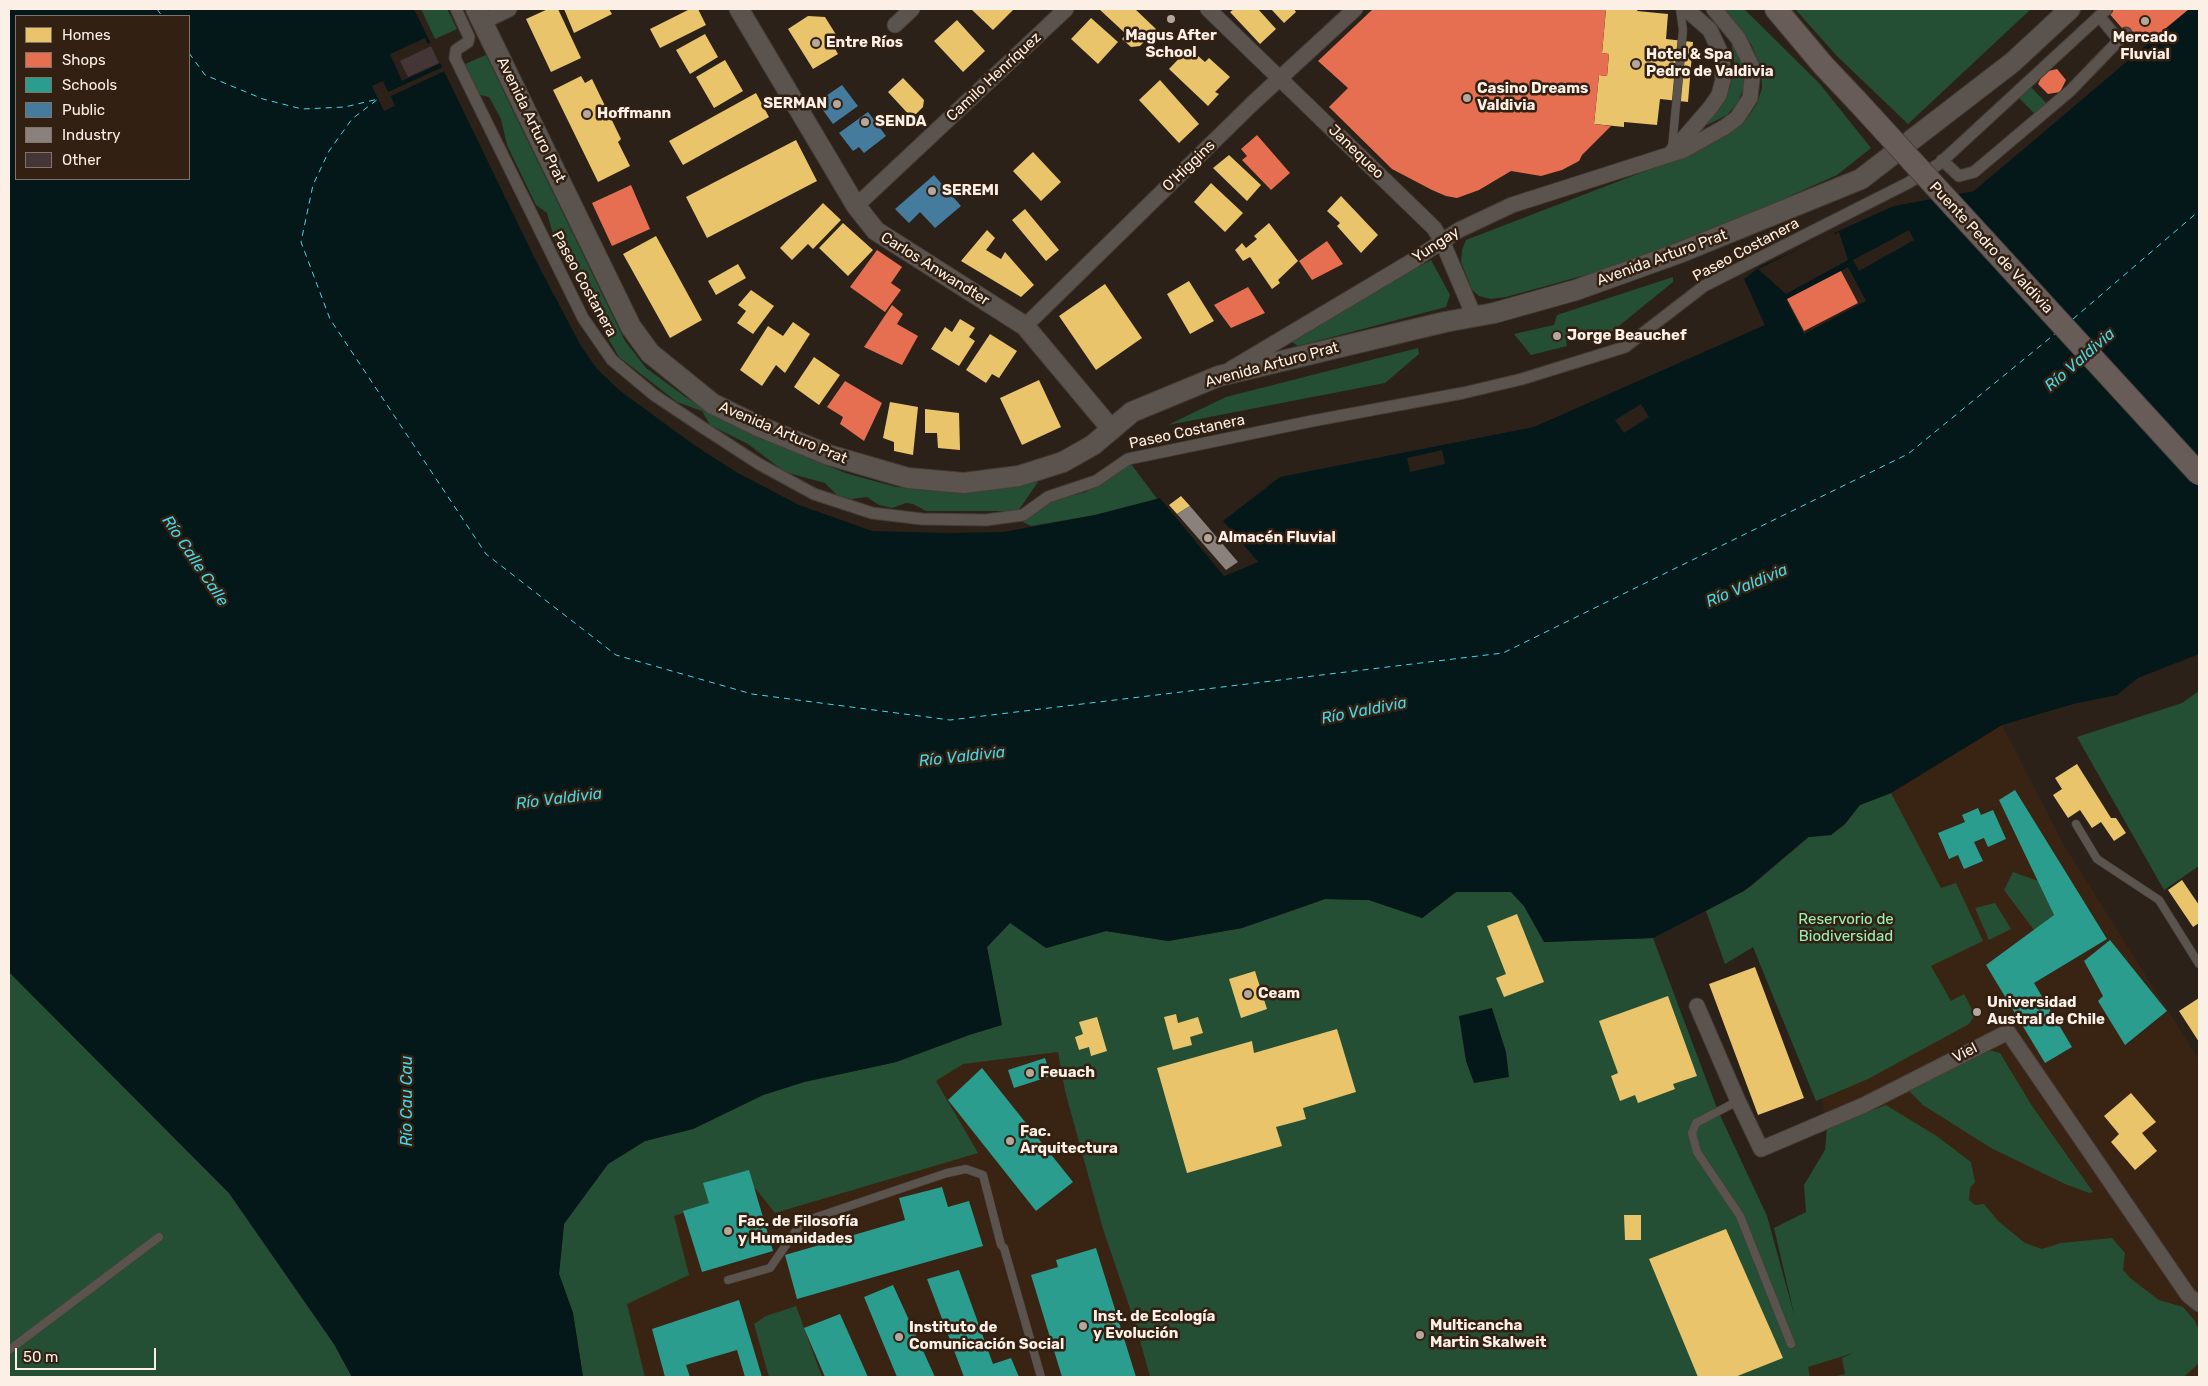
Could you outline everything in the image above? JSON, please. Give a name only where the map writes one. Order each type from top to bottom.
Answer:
[{"type":"main road","name":"Avenida Arturo Prat","points":[[479,15],[631,327],[650,353],[713,404],[758,426],[829,455],[908,478],[964,484],[1019,476],[1063,462],[1094,445],[1132,412],[1219,376],[1576,290],[1679,253],[1862,180],[2013,62],[2070,9]]},
{"type":"main road","name":"Puente Pedro de Valdivia","points":[[1777,13],[2199,474]]},
{"type":"street","name":"Paseo Costanera","points":[[456,9],[469,38],[468,42],[456,50],[455,58],[583,318],[612,360],[654,395],[699,425],[759,464],[814,494],[872,513],[922,519],[986,520],[1018,517],[1048,497],[1096,481],[1128,459],[1312,421],[1463,393],[1522,379],[1625,347],[1704,286],[1908,183],[1942,160],[2103,12]]},
{"type":"street","points":[[479,15],[509,9]]},
{"type":"street","name":"Carlos Anwandter","points":[[739,9],[856,206],[876,231],[1025,326],[1112,430]]},
{"type":"street","points":[[895,25],[912,9]]},
{"type":"street","name":"Camilo Henríquez","points":[[856,206],[1066,9]]},
{"type":"street","name":"Janequeo","points":[[1208,9],[1434,228],[1442,240],[1474,316]]},
{"type":"street","name":"O'Higgins","points":[[1025,326],[1280,78],[1355,9]]},
{"type":"street","points":[[1672,153],[1710,108],[1719,95],[1723,80],[1722,56],[1710,30],[1686,9]]},
{"type":"street","name":"Yungay","points":[[1219,376],[1414,260],[1459,230],[1512,205],[1684,150],[1725,127],[1737,118],[1750,98],[1753,69],[1738,38],[1714,9]]},
{"type":"street","points":[[1942,160],[1959,176],[1974,172],[2070,91],[2122,36],[2103,12]]},
{"type":"street","name":"Viel","points":[[1698,1006],[1738,1101],[1761,1149],[1864,1105],[2008,1032],[2188,1296],[2199,1304]]},
{"type":"lane","points":[[1672,153],[1683,30],[1680,9]]},
{"type":"lane","points":[[2076,824],[2097,858],[2160,900],[2199,964]]},
{"type":"lane","points":[[1738,1101],[1696,1123],[1692,1133],[1697,1152],[1740,1216],[1791,1344]]},
{"type":"lane","points":[[728,1280],[770,1268],[802,1222],[947,1173],[966,1169],[983,1175],[1001,1245],[1004,1248],[1041,1377]]},
{"type":"lane","points":[[9,1350],[159,1237]]},
{"type":"shaded area","name":"Universidad Austral de Chile","points":[[2002,725],[2064,845],[2199,1060],[2199,1377],[1810,1377],[1808,1367],[1831,1148],[1819,1084],[1753,947],[1725,964],[1706,911],[1744,891],[1860,805],[1891,793]]},
{"type":"shaded area","points":[[1058,1052],[1065,1091],[1150,1377],[583,1377],[564,1223],[850,1071]]},
{"type":"green space","points":[[421,9],[447,9],[457,29],[435,39]]},
{"type":"green space","points":[[1719,9],[1744,9],[1819,83],[1871,148],[1837,175],[1727,224],[1611,268],[1506,297],[1491,299],[1479,296],[1472,290],[1461,262],[1462,250],[1466,240],[1679,158],[1743,124],[1757,104],[1762,88],[1761,67],[1751,44]]},
{"type":"green space","points":[[1795,9],[2031,9],[1908,124],[1837,56]]},
{"type":"green space","points":[[1731,37],[1745,65],[1745,84],[1738,102],[1727,115],[1705,126],[1730,88],[1734,64]]},
{"type":"green space","points":[[486,55],[625,341],[646,368],[687,398],[731,425],[845,473],[896,487],[964,492],[1038,482],[1018,511],[926,511],[913,504],[906,503],[892,508],[879,505],[867,497],[851,499],[837,495],[825,483],[785,472],[748,444],[710,425],[702,411],[677,402],[619,357],[587,302],[582,283],[558,252],[547,213],[536,205],[507,145],[501,119],[489,97],[480,95],[465,64]]},
{"type":"green space","points":[[2031,87],[2047,104],[2036,115],[2019,98]]},
{"type":"green space","points":[[1431,260],[1450,295],[1446,307],[1298,346],[1292,342],[1296,335]]},
{"type":"green space","points":[[1673,277],[1673,282],[1604,338],[1596,341],[1593,333],[1566,341],[1567,346],[1531,355],[1514,334],[1554,325],[1557,315]]},
{"type":"green space","points":[[1418,348],[1419,354],[1385,383],[1168,425],[1226,397]]},
{"type":"green space","points":[[1131,464],[1158,500],[1095,515],[1031,526],[1023,522],[1054,500],[1086,492]]},
{"type":"green space","points":[[2199,691],[2199,866],[2164,890],[2077,737],[2182,703]]},
{"type":"green space","name":"Reservorio de Biodiversidad","points":[[1891,793],[1941,888],[1956,883],[1983,941],[1931,966],[1951,1001],[1964,994],[1975,1015],[1969,1024],[1868,1079],[1816,1101],[1753,947],[1725,964],[1706,911],[1750,887],[1809,837],[1831,835],[1845,824],[1860,805]]},
{"type":"green space","points":[[2013,872],[2038,881],[2054,915],[2034,930],[2004,890]]},
{"type":"green space","points":[[1456,892],[1511,892],[1524,906],[1545,942],[1653,938],[1718,1111],[1767,1216],[1795,1318],[1774,1228],[1806,1212],[1804,1185],[1825,1150],[1827,1127],[1886,1105],[1938,1137],[1971,1162],[1975,1182],[1970,1188],[1969,1200],[1975,1205],[1984,1204],[1998,1221],[2025,1243],[2042,1249],[2061,1243],[2112,1238],[2125,1253],[2123,1270],[2130,1278],[2159,1300],[2183,1307],[2195,1321],[2199,1330],[2199,1363],[2184,1377],[1832,1377],[1845,1374],[1842,1358],[1853,1353],[1808,1367],[1810,1377],[1150,1377],[1136,1326],[1103,1229],[1065,1091],[1058,1052],[963,1064],[936,1081],[978,1153],[775,1213],[756,1189],[674,1216],[689,1275],[627,1304],[645,1377],[583,1377],[573,1313],[559,1274],[564,1223],[608,1164],[645,1141],[693,1129],[763,1095],[804,1082],[896,1062],[1001,1025],[987,947],[1010,922],[1046,948],[1106,931],[1168,941],[1242,928],[1325,899],[1369,900],[1422,918]]},
{"type":"green space","points":[[1995,903],[2011,929],[1989,940],[1975,908]]},
{"type":"green space","points":[[9,972],[229,1193],[334,1344],[352,1377],[9,1377]]},
{"type":"green space","points":[[1985,1049],[2000,1053],[2032,1106],[2093,1192],[2089,1193],[2065,1184],[1991,1148],[1923,1105],[1909,1091]]},
{"type":"green space","points":[[796,1306],[822,1377],[769,1377],[754,1324],[766,1316]]},
{"type":"water","points":[[9,9],[414,9],[535,259],[581,346],[597,369],[619,390],[694,445],[736,472],[799,505],[872,531],[1004,532],[1095,515],[1160,498],[1224,576],[1258,562],[1223,521],[1280,477],[1534,427],[1765,325],[1744,279],[1761,266],[1894,206],[1974,191],[2189,9],[2199,9],[2199,654],[2138,678],[2117,695],[2073,704],[2002,725],[1891,793],[1860,805],[1845,824],[1831,835],[1808,837],[1744,891],[1653,938],[1544,942],[1524,906],[1511,892],[1456,892],[1422,918],[1369,900],[1325,899],[1242,928],[1168,941],[1106,931],[1046,948],[1010,923],[987,947],[1002,1025],[896,1062],[804,1082],[763,1095],[693,1129],[645,1141],[608,1164],[564,1224],[559,1274],[573,1313],[583,1377],[352,1377],[334,1344],[229,1193],[9,972]]},
{"type":"water","points":[[1492,1008],[1506,1052],[1509,1077],[1474,1083],[1466,1061],[1459,1016]]},
{"type":"pier","points":[[425,38],[428,44],[433,42],[443,62],[402,81],[390,54]]},
{"type":"pier","points":[[445,66],[447,70],[391,96],[395,106],[384,111],[372,86],[383,81],[388,92]]},
{"type":"pier","points":[[1909,230],[1914,240],[1859,271],[1853,260]]},
{"type":"pier","points":[[1833,232],[1835,234],[1839,232],[1848,260],[1786,294],[1758,269]]},
{"type":"pier","points":[[1848,267],[1866,301],[1804,334],[1786,300]]},
{"type":"pier","points":[[1641,404],[1649,417],[1624,433],[1615,420]]},
{"type":"pier","points":[[1442,450],[1445,464],[1410,472],[1407,458]]},
{"type":"pier","points":[[1162,497],[1225,573],[1254,561],[1221,523],[1222,520],[1258,562],[1224,576],[1160,498]]},
{"type":"building: Homes","points":[[548,9],[558,9],[581,58],[551,72],[526,19]]},
{"type":"building: Homes","points":[[564,9],[609,9],[612,14],[574,33]]},
{"type":"building: Homes","points":[[690,9],[698,9],[706,25],[660,48],[650,29]]},
{"type":"building: Homes","points":[[971,9],[1014,9],[993,30]]},
{"type":"building: Homes","points":[[1099,9],[1135,9],[1156,29],[1140,46],[1131,47],[1122,39],[1126,34]]},
{"type":"building: Homes","points":[[1234,9],[1258,9],[1276,29],[1260,44],[1230,12]]},
{"type":"building: Homes","points":[[1271,9],[1294,9],[1296,12],[1284,23]]},
{"type":"building: Homes","name":"Hotel & Spa Pedro de Valdivia","points":[[1606,9],[1638,9],[1637,11],[1668,14],[1666,39],[1693,42],[1688,102],[1660,99],[1657,125],[1624,122],[1624,127],[1594,124],[1599,75],[1607,76],[1609,54],[1602,53]]},
{"type":"building: Homes","name":"Entre Ríos","points":[[808,16],[825,17],[840,41],[833,45],[838,54],[813,69],[788,29]]},
{"type":"building: Homes","points":[[1091,18],[1118,42],[1098,64],[1071,39]]},
{"type":"building: Homes","points":[[957,20],[985,51],[963,72],[934,41]]},
{"type":"building: Homes","points":[[705,34],[718,57],[690,74],[676,50]]},
{"type":"building: Homes","points":[[1189,48],[1205,62],[1209,58],[1230,77],[1215,92],[1219,94],[1208,106],[1169,69]]},
{"type":"building: Homes","points":[[725,60],[743,91],[714,108],[696,77]]},
{"type":"building: Homes","name":"Hoffmann","points":[[581,76],[585,83],[592,79],[621,139],[618,142],[630,166],[598,182],[553,90]]},
{"type":"building: Homes","points":[[903,78],[924,100],[923,107],[912,118],[888,92]]},
{"type":"building: Homes","points":[[1160,80],[1199,124],[1179,143],[1139,100]]},
{"type":"building: Homes","points":[[756,93],[769,117],[683,165],[669,141]]},
{"type":"building: Homes","points":[[796,140],[817,181],[707,238],[686,197]]},
{"type":"building: Homes","points":[[1033,152],[1061,182],[1041,201],[1013,171]]},
{"type":"building: Homes","points":[[1229,155],[1261,185],[1247,201],[1213,168]]},
{"type":"building: Homes","points":[[1211,183],[1243,213],[1225,232],[1194,202]]},
{"type":"building: Homes","points":[[1341,196],[1378,235],[1361,253],[1337,226],[1340,223],[1327,211]]},
{"type":"building: Homes","points":[[823,203],[841,220],[813,249],[808,244],[792,260],[780,248]]},
{"type":"building: Homes","points":[[1025,209],[1059,250],[1046,261],[1012,220]]},
{"type":"building: Homes","points":[[843,223],[873,250],[848,276],[819,248]]},
{"type":"building: Homes","points":[[1269,223],[1298,261],[1278,280],[1280,283],[1272,289],[1250,257],[1243,261],[1235,250],[1242,243],[1246,248],[1257,239],[1254,236]]},
{"type":"building: Homes","points":[[987,230],[995,238],[986,250],[1001,259],[1005,252],[1034,285],[1021,297],[961,261]]},
{"type":"building: Homes","points":[[656,236],[702,320],[670,338],[623,254]]},
{"type":"building: Homes","points":[[738,264],[746,278],[716,295],[708,281]]},
{"type":"building: Homes","points":[[1189,281],[1214,321],[1190,334],[1167,294]]},
{"type":"building: Homes","points":[[1105,284],[1142,338],[1096,370],[1059,316]]},
{"type":"building: Homes","points":[[751,290],[774,306],[753,334],[737,323],[746,311],[738,305]]},
{"type":"building: Homes","points":[[960,319],[975,328],[969,337],[975,341],[959,366],[931,349],[945,327],[952,332]]},
{"type":"building: Homes","points":[[793,322],[810,334],[785,373],[776,365],[762,386],[740,370],[768,326],[783,336]]},
{"type":"building: Homes","points":[[990,334],[1017,351],[999,378],[992,374],[986,383],[966,370]]},
{"type":"building: Homes","points":[[814,357],[840,375],[819,405],[794,387]]},
{"type":"building: Homes","points":[[1039,380],[1061,427],[1022,445],[1000,398]]},
{"type":"building: Homes","points":[[890,402],[918,407],[913,455],[894,451],[894,442],[883,438]]},
{"type":"building: Homes","points":[[925,409],[959,413],[960,450],[938,448],[937,433],[925,433]]},
{"type":"building: Homes","points":[[1181,496],[1190,506],[1177,514],[1169,505]]},
{"type":"building: Homes","points":[[2077,764],[2111,818],[2116,818],[2126,833],[2114,841],[2101,822],[2092,828],[2080,810],[2068,818],[2053,795],[2062,789],[2055,778]]},
{"type":"building: Homes","points":[[2182,880],[2199,905],[2199,923],[2193,927],[2168,890]]},
{"type":"building: Homes","points":[[1517,914],[1544,982],[1504,997],[1496,978],[1506,974],[1487,926]]},
{"type":"building: Homes","points":[[1755,967],[1804,1098],[1758,1115],[1709,984]]},
{"type":"building: Homes","name":"Ceam","points":[[1255,971],[1267,1009],[1241,1018],[1229,979]]},
{"type":"building: Homes","points":[[1668,996],[1697,1076],[1673,1084],[1675,1089],[1638,1103],[1635,1095],[1620,1101],[1611,1076],[1618,1073],[1599,1021]]},
{"type":"building: Homes","points":[[2199,998],[2199,1042],[2179,1011]]},
{"type":"building: Homes","points":[[1176,1014],[1178,1023],[1198,1017],[1203,1033],[1190,1037],[1192,1045],[1173,1050],[1164,1017]]},
{"type":"building: Homes","points":[[1097,1017],[1107,1051],[1091,1056],[1089,1047],[1079,1050],[1075,1037],[1083,1034],[1079,1022]]},
{"type":"building: Homes","points":[[1337,1029],[1356,1092],[1303,1108],[1306,1119],[1276,1127],[1282,1146],[1187,1173],[1157,1068],[1252,1041],[1254,1053]]},
{"type":"building: Homes","points":[[2131,1093],[2156,1122],[2142,1133],[2157,1151],[2135,1170],[2111,1142],[2119,1134],[2104,1116]]},
{"type":"building: Homes","points":[[1624,1215],[1641,1215],[1641,1240],[1625,1240]]},
{"type":"building: Homes","points":[[1726,1229],[1783,1358],[1735,1377],[1698,1377],[1649,1259]]},
{"type":"building: Shops","name":"Casino Dreams Valdivia","points":[[1373,9],[1606,9],[1602,53],[1609,54],[1607,76],[1599,75],[1594,124],[1611,126],[1582,155],[1579,161],[1562,170],[1541,176],[1511,171],[1479,190],[1457,198],[1432,190],[1392,169],[1329,107],[1348,88],[1318,61]]},
{"type":"building: Shops","name":"Mercado Fluvial","points":[[2109,9],[2189,9],[2154,38],[2150,33],[2141,41],[2133,31],[2128,35],[2107,11]]},
{"type":"building: Shops","points":[[2057,69],[2066,80],[2060,92],[2048,94],[2038,84],[2044,72]]},
{"type":"building: Shops","points":[[1257,135],[1290,173],[1271,190],[1242,160],[1247,156],[1241,149]]},
{"type":"building: Shops","points":[[631,185],[650,229],[612,246],[592,203]]},
{"type":"building: Shops","points":[[1327,241],[1343,264],[1312,280],[1299,261]]},
{"type":"building: Shops","points":[[877,250],[902,267],[891,283],[901,290],[885,312],[850,287]]},
{"type":"building: Shops","points":[[1841,271],[1858,303],[1804,331],[1787,299]]},
{"type":"building: Shops","points":[[1248,287],[1265,313],[1231,328],[1214,305]]},
{"type":"building: Shops","points":[[892,305],[903,314],[897,324],[918,336],[902,365],[864,347]]},
{"type":"building: Shops","points":[[845,381],[882,403],[864,441],[840,424],[843,417],[827,407]]},
{"type":"building: Schools","points":[[2015,790],[2107,939],[2034,983],[2072,1047],[2045,1063],[1986,965],[2054,915],[1999,800]]},
{"type":"building: Schools","points":[[1978,808],[1981,815],[1993,810],[2006,839],[1988,847],[1984,838],[1974,842],[1983,861],[1964,869],[1958,855],[1949,859],[1938,833],[1965,822],[1962,815]]},
{"type":"building: Schools","points":[[2110,940],[2167,1011],[2125,1045],[2098,1001],[2103,996],[2084,961]]},
{"type":"building: Schools","name":"Feuach","points":[[1045,1058],[1051,1076],[1014,1088],[1008,1070]]},
{"type":"building: Schools","name":"Fac. Arquitectura","points":[[982,1068],[1073,1182],[1036,1211],[948,1100]]},
{"type":"building: Schools","name":"Fac. de Filosofía y Humanidades","points":[[749,1170],[773,1251],[702,1272],[683,1211],[709,1203],[703,1183]]},
{"type":"building: Schools","points":[[942,1187],[948,1207],[969,1201],[983,1246],[797,1299],[785,1255],[905,1220],[899,1198]]},
{"type":"building: Schools","name":"Inst. de Ecología y Evolución","points":[[1096,1248],[1136,1377],[1062,1377],[1031,1275],[1058,1267],[1056,1260]]},
{"type":"building: Schools","points":[[959,1270],[993,1364],[1011,1358],[1019,1377],[964,1377],[927,1279]]},
{"type":"building: Schools","name":"Instituto de Comunicación Social","points":[[893,1285],[935,1377],[897,1377],[864,1297]]},
{"type":"building: Schools","points":[[739,1300],[762,1377],[745,1377],[737,1350],[686,1365],[690,1377],[665,1377],[652,1329]]},
{"type":"building: Schools","points":[[840,1314],[868,1377],[825,1377],[804,1328]]},
{"type":"building: Public","name":"SERMAN","points":[[842,85],[858,106],[833,124],[817,102]]},
{"type":"building: Public","name":"SENDA","points":[[868,112],[886,136],[864,153],[859,147],[853,151],[839,133]]},
{"type":"building: Public","name":"SEREMI","points":[[934,175],[961,206],[935,228],[920,212],[909,223],[895,209]]},
{"type":"building: Industry","name":"Almacén Fluvial","points":[[1190,506],[1238,562],[1226,570],[1177,514]]},
{"type":"building: Other","points":[[431,46],[439,63],[408,77],[400,61]]},
{"type":"ferry route","points":[[157,9],[161,15]]},
{"type":"ferry route","points":[[190,54],[205,75],[263,99],[302,109],[345,107],[378,99],[352,119],[329,151],[313,185],[301,242],[330,319],[486,554],[616,655],[752,694],[950,720],[1503,653],[1908,454],[2056,333]]},
{"type":"ferry route","points":[[2073,319],[2199,211]]},
{"type":"place","name":"Magus After School","points":[[1171,19]]},
{"type":"place","name":"Mercado Fluvial","points":[[2145,21]]},
{"type":"place","name":"Entre Ríos","points":[[816,43]]},
{"type":"place","name":"Hotel & Spa Pedro de Valdivia","points":[[1636,64]]},
{"type":"place","name":"Casino Dreams Valdivia","points":[[1467,98]]},
{"type":"place","name":"SERMAN","points":[[837,104]]},
{"type":"place","name":"Hoffmann","points":[[587,114]]},
{"type":"place","name":"SENDA","points":[[865,122]]},
{"type":"place","name":"SEREMI","points":[[932,191]]},
{"type":"place","name":"Jorge Beauchef","points":[[1557,336]]},
{"type":"place","name":"Almacén Fluvial","points":[[1208,538]]},
{"type":"place","name":"Ceam","points":[[1248,994]]},
{"type":"place","name":"Universidad Austral de Chile","points":[[1977,1012]]},
{"type":"place","name":"Feuach","points":[[1030,1073]]},
{"type":"place","name":"Fac. Arquitectura","points":[[1010,1141]]},
{"type":"place","name":"Fac. de Filosofía y Humanidades","points":[[728,1231]]},
{"type":"place","name":"Inst. de Ecología y Evolución","points":[[1083,1326]]},
{"type":"place","name":"Multicancha Martin Skalweit","points":[[1420,1335]]},
{"type":"place","name":"Instituto de Comunicación Social","points":[[899,1337]]},
{"type":"water label","name":"Río Valdivia","points":[[2080,360]]},
{"type":"water label","name":"Río Calle Calle","points":[[195,561]]},
{"type":"water label","name":"Río Valdivia","points":[[1747,586]]},
{"type":"water label","name":"Río Valdivia","points":[[1364,711]]},
{"type":"water label","name":"Río Valdivia","points":[[962,757]]},
{"type":"water label","name":"Río Valdivia","points":[[559,799]]},
{"type":"water label","name":"Río Cau Cau","points":[[407,1101]]}]
